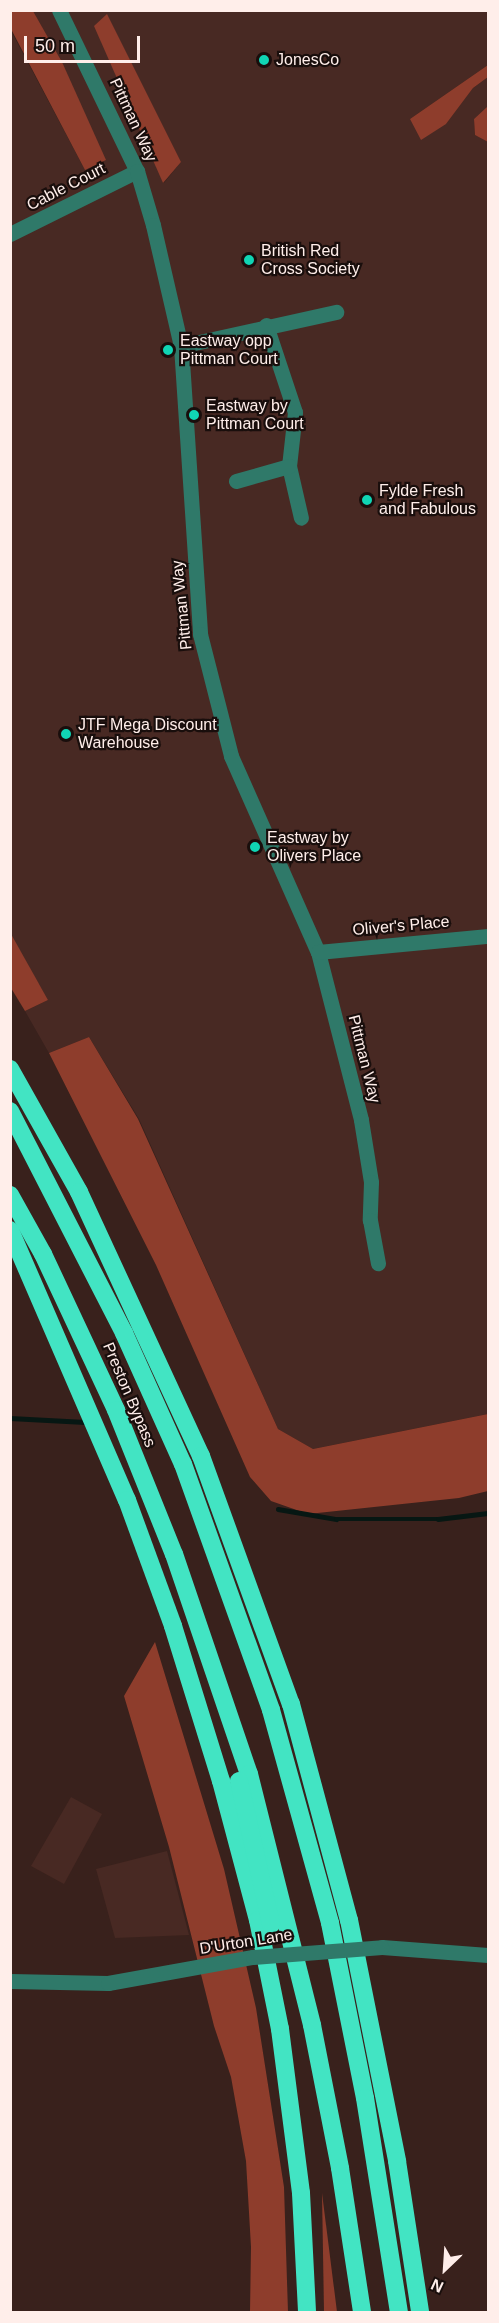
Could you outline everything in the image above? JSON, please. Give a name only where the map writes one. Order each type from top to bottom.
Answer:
[{"type":"highway","points":[[10,1069],[79,1192],[192,1436],[291,1704],[349,1920],[397,2161],[420,2313]]},
{"type":"highway","points":[[10,1111],[124,1333],[183,1464],[271,1710],[330,1923],[367,2109],[399,2313]]},
{"type":"highway","name":"Preston Bypass","points":[[10,1195],[43,1254],[116,1410],[196,1617]]},
{"type":"highway","points":[[10,1230],[127,1500],[173,1626],[221,1781],[258,1920],[280,2029],[301,2193],[307,2313]]},
{"type":"highway","points":[[196,1617],[238,1778],[292,2027],[312,2192],[315,2313]]},
{"type":"highway","points":[[196,1617],[249,1774],[286,1912],[340,2168],[362,2313]]},
{"type":"street","name":"Pittman Way","points":[[59,10],[137,171],[181,346],[200,634],[231,756],[318,952],[361,1120],[371,1182],[370,1220],[378,1263]]},
{"type":"street","name":"Cable Court","points":[[10,234],[137,171]]},
{"type":"street","points":[[181,346],[336,312]]},
{"type":"street","points":[[266,326],[295,412],[290,466],[301,518]]},
{"type":"street","points":[[236,481],[290,466]]},
{"type":"street","name":"Oliver's Place","points":[[318,952],[489,936]]},
{"type":"street","name":"D'Urton Lane","points":[[10,1981],[108,1983],[253,1957],[382,1947],[489,1955]]},
{"type":"shaded area","points":[[10,11],[33,11],[62,62],[106,160],[85,170],[11,29]]},
{"type":"shaded area","points":[[33,11],[488,11],[488,65],[410,119],[446,124],[473,88],[488,77],[488,106],[474,119],[475,135],[488,142],[488,1414],[313,1449],[278,1429],[139,1119],[89,1037],[49,1053],[25,1011],[48,1000],[10,934],[10,29],[85,170],[62,62]],"holes":[[[107,15],[181,162],[163,183]]]},
{"type":"shaded area","points":[[107,14],[181,162],[163,183],[94,26]]},
{"type":"shaded area","points":[[488,65],[488,77],[473,88],[446,124],[421,140],[410,119]]},
{"type":"shaded area","points":[[488,106],[488,142],[475,135],[474,119]]},
{"type":"shaded area","points":[[11,934],[48,1000],[25,1011],[11,988]]},
{"type":"shaded area","points":[[89,1037],[138,1119],[278,1429],[313,1449],[488,1414],[488,1491],[459,1498],[308,1514],[271,1501],[250,1477],[156,1265],[49,1053]]},
{"type":"shaded area","points":[[155,1642],[224,1869],[256,2008],[284,2187],[288,2312],[250,2312],[251,2247],[246,2161],[231,2077],[214,2026],[169,1847],[124,1696]]},
{"type":"shaded area","points":[[71,1797],[102,1814],[64,1884],[31,1866]]},
{"type":"shaded area","points":[[167,1851],[189,1935],[115,1938],[96,1869]]},
{"type":"shaded area","points":[[322,2193],[337,2312],[324,2312]]},
{"type":"waterway","points":[[10,1418],[85,1422]]},
{"type":"waterway","points":[[278,1509],[336,1519],[438,1519],[488,1513]]},
{"type":"place","name":"JonesCo","points":[[264,60]]},
{"type":"place","name":"British Red Cross Society","points":[[249,260]]},
{"type":"place","name":"Eastway opp Pittman Court","points":[[168,350]]},
{"type":"place","name":"Eastway by Pittman Court","points":[[194,415]]},
{"type":"place","name":"Fylde Fresh and Fabulous","points":[[367,500]]},
{"type":"place","name":"JTF Mega Discount Warehouse","points":[[66,734]]},
{"type":"place","name":"Eastway by Olivers Place","points":[[255,847]]}]
